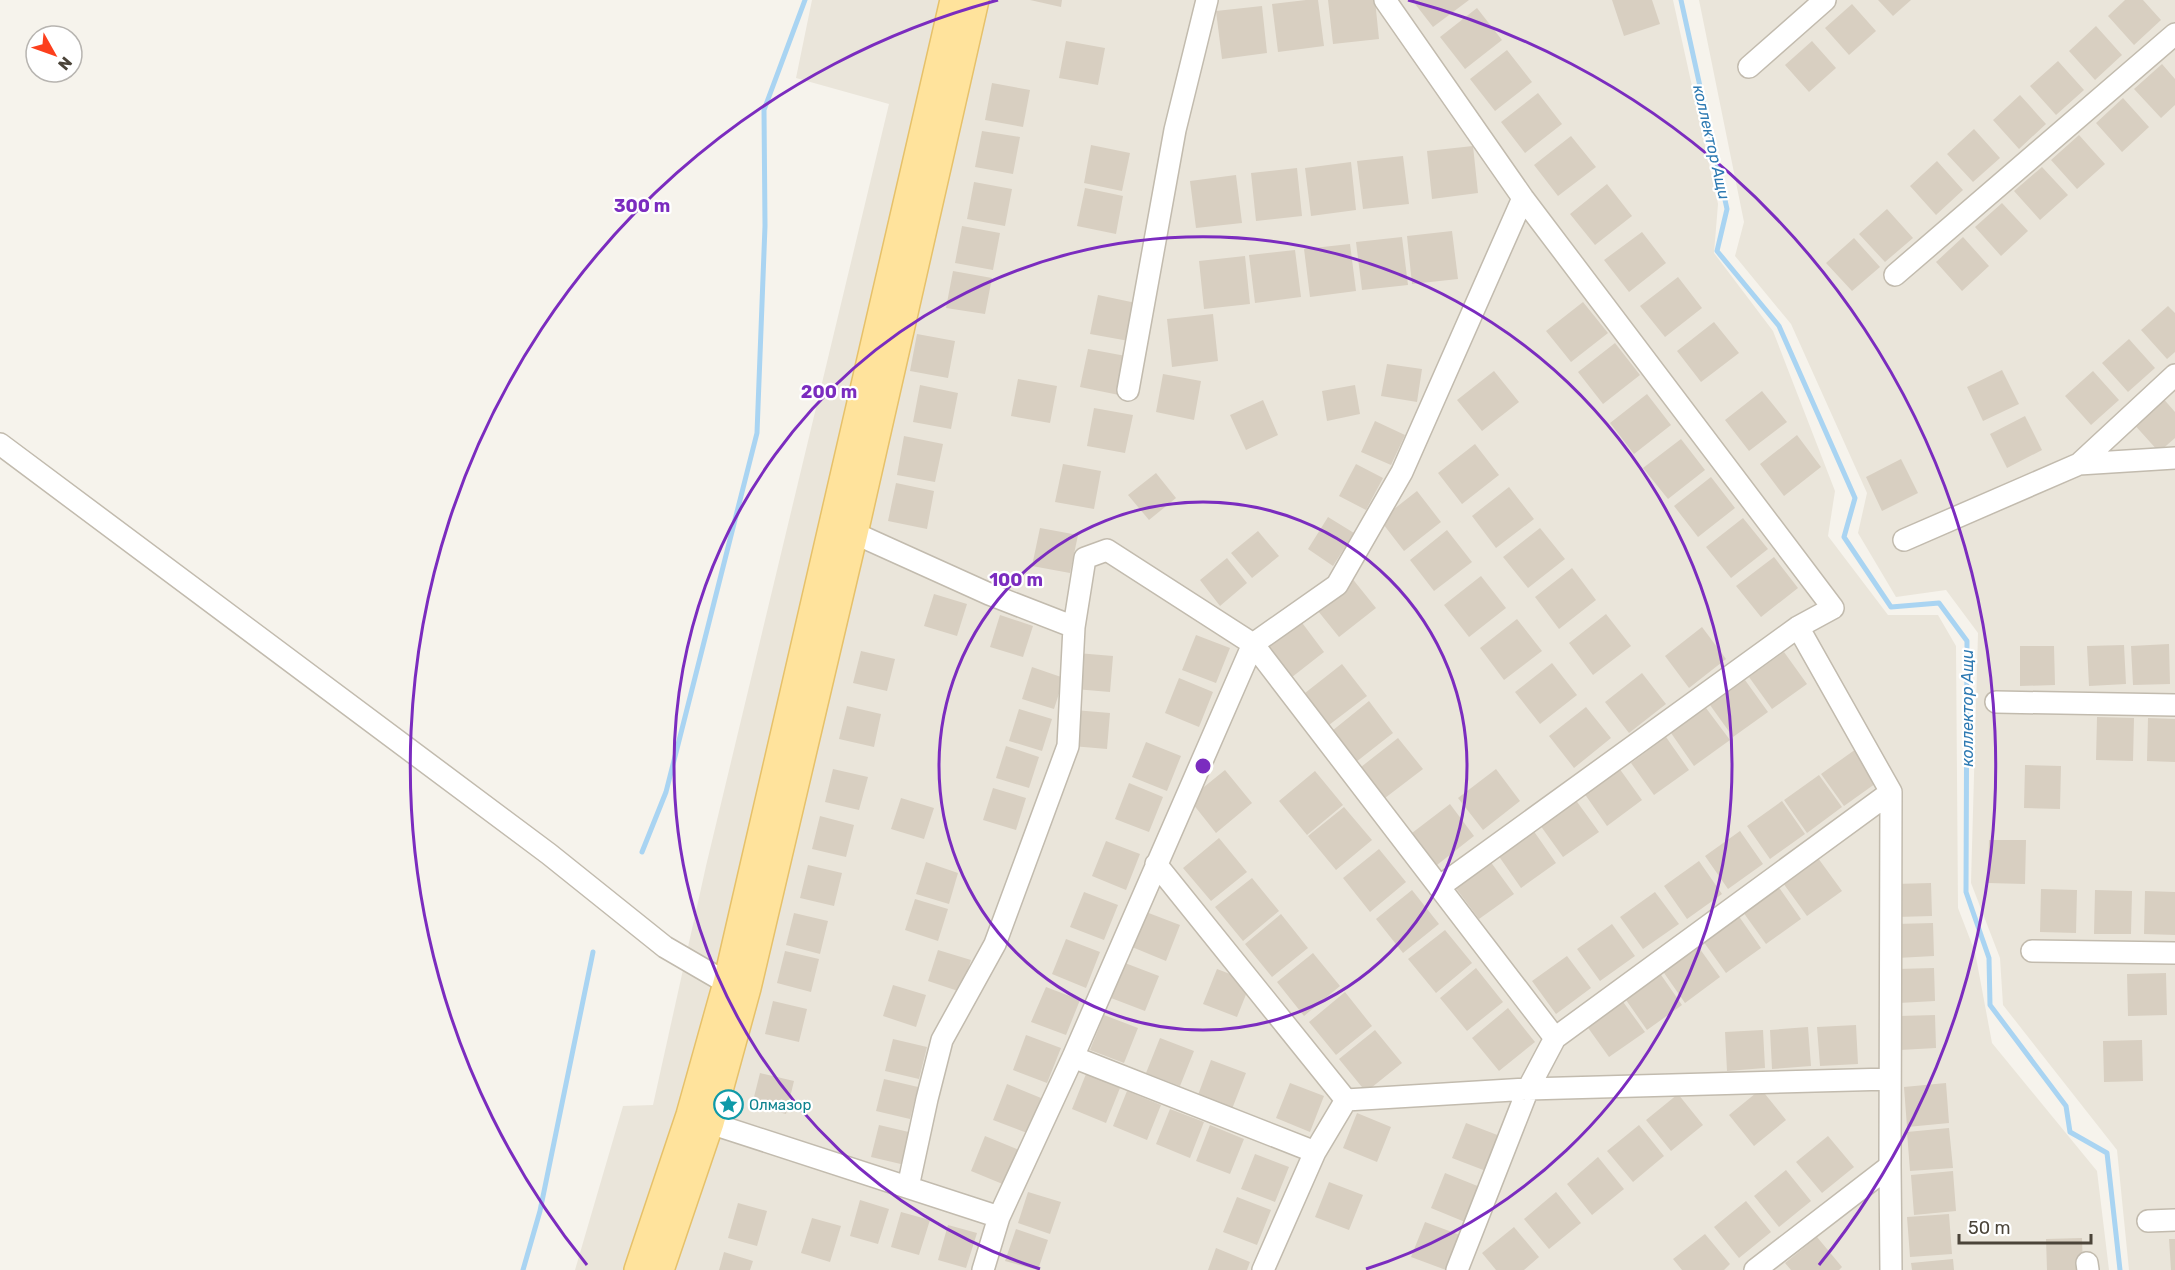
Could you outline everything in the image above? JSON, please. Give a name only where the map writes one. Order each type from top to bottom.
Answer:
[{"type":"main road","points":[[638,1270],[690,1115],[726,983],[954,0]]},
{"type":"main road","points":[[660,1270],[710,1123],[747,988],[854,533],[975,0]]},
{"type":"street","points":[[1128,390],[1175,130],[1207,0]]},
{"type":"street","points":[[1385,0],[1523,198],[1833,608],[1798,627],[1439,887]]},
{"type":"street","points":[[1749,67],[1825,0]]},
{"type":"street","points":[[1895,275],[2175,34]]},
{"type":"street","points":[[983,1270],[999,1217],[1072,1057],[1253,644],[1337,585],[1402,472],[1523,198]]},
{"type":"street","points":[[1904,540],[2079,464],[2175,375]]},
{"type":"street","points":[[0,444],[549,854],[665,947],[726,983]]},
{"type":"street","points":[[2079,464],[2175,458]]},
{"type":"street","points":[[854,533],[989,594],[1074,627]]},
{"type":"street","points":[[908,1187],[942,1040],[995,944],[1068,746],[1074,627],[1085,558],[1107,550],[1253,644],[1555,1038]]},
{"type":"street","points":[[1798,627],[1891,792],[1891,1270]]},
{"type":"street","points":[[1996,702],[2175,705]]},
{"type":"street","points":[[1456,1270],[1528,1089],[1555,1038],[1891,792]]},
{"type":"street","points":[[1156,864],[1346,1100]]},
{"type":"street","points":[[2032,951],[2175,953]]},
{"type":"street","points":[[1072,1057],[1315,1152]]},
{"type":"street","points":[[1346,1100],[1528,1089],[1890,1079]]},
{"type":"street","points":[[1263,1270],[1315,1152],[1346,1100]]},
{"type":"street","points":[[710,1123],[999,1217]]},
{"type":"street","points":[[1755,1270],[1890,1166]]},
{"type":"street","points":[[2148,1221],[2175,1220]]},
{"type":"shaded area","points":[[812,0],[1673,0],[1718,204],[1714,253],[1773,331],[1835,491],[1828,536],[1888,615],[1938,615],[1956,646],[1958,908],[1975,952],[1992,1043],[2097,1171],[2109,1270],[575,1270],[623,1106],[653,1105],[706,866],[889,104],[796,78]]},
{"type":"shaded area","points":[[1699,0],[2175,0],[2175,1270],[2129,1270],[2117,1150],[2003,1005],[2000,958],[1971,883],[1978,633],[1946,590],[1896,597],[1858,533],[1867,493],[1791,324],[1735,256],[1744,222]]},
{"type":"building","points":[[1030,0],[1062,0],[1061,7]]},
{"type":"building","points":[[1318,0],[1324,46],[1278,52],[1272,4]]},
{"type":"building","points":[[1328,0],[1375,0],[1379,39],[1333,44]]},
{"type":"building","points":[[1412,0],[1469,0],[1433,27]]},
{"type":"building","points":[[1612,0],[1652,0],[1660,24],[1624,36]]},
{"type":"building","points":[[1878,0],[1911,0],[1893,16]]},
{"type":"building","points":[[2125,0],[2143,0],[2161,20],[2134,45],[2108,16]]},
{"type":"building","points":[[1852,4],[1876,31],[1849,55],[1825,28]]},
{"type":"building","points":[[1262,6],[1267,53],[1222,59],[1216,11]]},
{"type":"building","points":[[1477,8],[1502,40],[1465,69],[1440,37]]},
{"type":"building","points":[[2096,26],[2122,55],[2095,80],[2069,51]]},
{"type":"building","points":[[1066,41],[1105,48],[1098,85],[1059,78]]},
{"type":"building","points":[[1812,41],[1836,68],[1809,92],[1785,65]]},
{"type":"building","points":[[1507,50],[1532,82],[1495,111],[1470,79]]},
{"type":"building","points":[[2058,61],[2084,90],[2056,115],[2030,86]]},
{"type":"building","points":[[2162,64],[2175,79],[2175,105],[2161,118],[2134,89]]},
{"type":"building","points":[[992,83],[1030,90],[1023,127],[985,120]]},
{"type":"building","points":[[1538,93],[1562,124],[1525,153],[1501,122]]},
{"type":"building","points":[[2020,95],[2046,124],[2019,149],[1993,120]]},
{"type":"building","points":[[2123,98],[2149,127],[2122,152],[2096,123]]},
{"type":"building","points":[[1974,129],[2000,158],[1973,182],[1947,154]]},
{"type":"building","points":[[982,131],[1020,137],[1013,174],[975,167]]},
{"type":"building","points":[[2079,135],[2105,164],[2077,189],[2051,160]]},
{"type":"building","points":[[1571,136],[1596,167],[1558,196],[1534,165]]},
{"type":"building","points":[[1091,145],[1130,153],[1122,191],[1084,183]]},
{"type":"building","points":[[1473,146],[1478,193],[1432,199],[1427,151]]},
{"type":"building","points":[[1403,156],[1409,204],[1363,209],[1357,161]]},
{"type":"building","points":[[1937,161],[1963,190],[1936,215],[1910,186]]},
{"type":"building","points":[[1351,162],[1356,210],[1311,216],[1305,168]]},
{"type":"building","points":[[2042,167],[2068,195],[2040,220],[2014,191]]},
{"type":"building","points":[[1297,168],[1302,216],[1256,221],[1251,173]]},
{"type":"building","points":[[1236,175],[1242,223],[1196,228],[1190,181]]},
{"type":"building","points":[[974,182],[1012,189],[1005,226],[967,219]]},
{"type":"building","points":[[1607,184],[1632,216],[1595,245],[1570,214]]},
{"type":"building","points":[[1085,188],[1123,196],[1116,234],[1077,226]]},
{"type":"building","points":[[2002,203],[2028,231],[2001,256],[1975,227]]},
{"type":"building","points":[[1887,209],[1913,238],[1885,262],[1859,234]]},
{"type":"building","points":[[962,226],[1000,233],[993,270],[955,263]]},
{"type":"building","points":[[1452,231],[1458,279],[1412,284],[1407,236]]},
{"type":"building","points":[[1642,232],[1666,263],[1629,292],[1604,260]]},
{"type":"building","points":[[1402,237],[1408,285],[1362,290],[1356,242]]},
{"type":"building","points":[[1963,237],[1989,266],[1962,291],[1936,262]]},
{"type":"building","points":[[1854,238],[1880,267],[1852,291],[1826,263]]},
{"type":"building","points":[[1350,244],[1356,291],[1310,297],[1304,249]]},
{"type":"building","points":[[1295,250],[1301,297],[1255,303],[1249,255]]},
{"type":"building","points":[[1245,256],[1250,304],[1204,309],[1199,261]]},
{"type":"building","points":[[953,271],[992,278],[985,314],[946,308]]},
{"type":"building","points":[[1678,277],[1702,308],[1665,337],[1640,306]]},
{"type":"building","points":[[1098,295],[1136,303],[1129,341],[1090,334]]},
{"type":"building","points":[[1583,302],[1608,333],[1571,362],[1546,331]]},
{"type":"building","points":[[2168,306],[2175,313],[2175,352],[2167,359],[2141,330]]},
{"type":"building","points":[[1213,314],[1218,361],[1172,367],[1167,319]]},
{"type":"building","points":[[1714,322],[1739,353],[1701,382],[1677,351]]},
{"type":"building","points":[[917,334],[955,341],[948,378],[910,371]]},
{"type":"building","points":[[2129,339],[2155,368],[2128,392],[2102,363]]},
{"type":"building","points":[[1615,343],[1640,375],[1603,404],[1578,372]]},
{"type":"building","points":[[1088,349],[1126,356],[1119,395],[1080,387]]},
{"type":"building","points":[[1387,364],[1422,369],[1417,402],[1381,396]]},
{"type":"building","points":[[2002,370],[2019,404],[1983,421],[1967,387]]},
{"type":"building","points":[[1494,371],[1519,402],[1482,431],[1457,400]]},
{"type":"building","points":[[2093,371],[2119,400],[2091,425],[2065,396]]},
{"type":"building","points":[[1163,374],[1201,381],[1194,420],[1156,412]]},
{"type":"building","points":[[1018,379],[1057,386],[1050,423],[1011,416]]},
{"type":"building","points":[[920,385],[958,393],[951,429],[913,422]]},
{"type":"building","points":[[1355,385],[1360,414],[1327,421],[1322,391]]},
{"type":"building","points":[[1762,391],[1787,422],[1749,451],[1725,420]]},
{"type":"building","points":[[1647,394],[1671,425],[1634,454],[1610,423]]},
{"type":"building","points":[[2161,396],[2175,412],[2175,438],[2159,452],[2132,422]]},
{"type":"building","points":[[1263,400],[1278,435],[1246,450],[1230,415]]},
{"type":"building","points":[[1094,408],[1133,415],[1125,453],[1087,446]]},
{"type":"building","points":[[2025,416],[2042,450],[2007,468],[1990,434]]},
{"type":"building","points":[[1375,421],[1405,435],[1391,465],[1361,452]]},
{"type":"building","points":[[1797,435],[1821,467],[1784,496],[1760,464]]},
{"type":"building","points":[[904,436],[943,444],[935,482],[897,475]]},
{"type":"building","points":[[1681,439],[1705,470],[1668,499],[1643,468]]},
{"type":"building","points":[[1475,444],[1499,475],[1462,504],[1438,473]]},
{"type":"building","points":[[1901,459],[1918,493],[1882,511],[1866,477]]},
{"type":"building","points":[[1063,464],[1101,471],[1094,509],[1055,502]]},
{"type":"building","points":[[1356,464],[1383,478],[1366,510],[1339,496]]},
{"type":"building","points":[[1156,473],[1176,498],[1149,520],[1128,495]]},
{"type":"building","points":[[1711,477],[1735,508],[1698,537],[1674,506]]},
{"type":"building","points":[[896,483],[934,491],[927,529],[888,521]]},
{"type":"building","points":[[1509,487],[1534,519],[1496,548],[1472,516]]},
{"type":"building","points":[[1417,491],[1441,522],[1404,551],[1380,520]]},
{"type":"building","points":[[1328,517],[1354,533],[1333,566],[1308,549]]},
{"type":"building","points":[[1743,518],[1768,549],[1731,578],[1706,547]]},
{"type":"building","points":[[1040,528],[1078,535],[1070,573],[1032,566]]},
{"type":"building","points":[[1540,528],[1565,559],[1528,588],[1503,557]]},
{"type":"building","points":[[1447,530],[1472,562],[1434,591],[1410,560]]},
{"type":"building","points":[[1258,531],[1279,556],[1252,578],[1231,553]]},
{"type":"building","points":[[1774,557],[1798,588],[1761,617],[1736,586]]},
{"type":"building","points":[[1227,558],[1247,583],[1220,606],[1200,580]]},
{"type":"building","points":[[1572,568],[1596,600],[1559,629],[1535,597]]},
{"type":"building","points":[[1481,576],[1506,608],[1469,637],[1444,605]]},
{"type":"building","points":[[1351,577],[1376,608],[1339,637],[1314,606]]},
{"type":"building","points":[[934,594],[967,604],[957,636],[924,626]]},
{"type":"building","points":[[1606,614],[1631,646],[1593,675],[1569,643]]},
{"type":"building","points":[[1000,615],[1033,626],[1023,657],[990,647]]},
{"type":"building","points":[[1517,619],[1542,651],[1504,680],[1480,648]]},
{"type":"building","points":[[1300,620],[1324,652],[1287,681],[1262,650]]},
{"type":"building","points":[[1702,627],[1726,659],[1689,688],[1665,656]]},
{"type":"building","points":[[1196,635],[1230,648],[1216,683],[1182,670]]},
{"type":"building","points":[[2169,644],[2170,684],[2133,685],[2131,646]]},
{"type":"building","points":[[2124,645],[2126,684],[2089,686],[2087,646]]},
{"type":"building","points":[[2020,646],[2054,646],[2055,685],[2020,686]]},
{"type":"building","points":[[861,651],[895,659],[887,691],[853,683]]},
{"type":"building","points":[[1784,652],[1807,684],[1772,709],[1749,677]]},
{"type":"building","points":[[1077,653],[1113,656],[1110,692],[1075,689]]},
{"type":"building","points":[[1552,663],[1577,695],[1540,724],[1515,692]]},
{"type":"building","points":[[1342,664],[1367,696],[1329,725],[1305,693]]},
{"type":"building","points":[[1032,667],[1064,678],[1054,709],[1022,699]]},
{"type":"building","points":[[1642,673],[1666,704],[1629,733],[1605,702]]},
{"type":"building","points":[[1179,678],[1213,692],[1199,727],[1165,713]]},
{"type":"building","points":[[1745,680],[1768,712],[1733,737],[1710,705]]},
{"type":"building","points":[[1369,701],[1393,733],[1356,762],[1332,731]]},
{"type":"building","points":[[847,706],[881,714],[874,747],[839,739]]},
{"type":"building","points":[[1586,707],[1611,738],[1574,768],[1549,736]]},
{"type":"building","points":[[1706,708],[1730,740],[1694,766],[1671,733]]},
{"type":"building","points":[[1019,709],[1052,719],[1042,751],[1009,741]]},
{"type":"building","points":[[1074,710],[1110,713],[1107,749],[1072,746]]},
{"type":"building","points":[[2097,717],[2134,718],[2133,761],[2096,760]]},
{"type":"building","points":[[2148,718],[2175,719],[2175,762],[2147,761]]},
{"type":"building","points":[[1666,737],[1689,770],[1654,795],[1631,763]]},
{"type":"building","points":[[1398,738],[1423,769],[1385,798],[1361,767]]},
{"type":"building","points":[[1146,742],[1181,756],[1167,791],[1132,777]]},
{"type":"building","points":[[1006,746],[1039,757],[1029,788],[996,778]]},
{"type":"building","points":[[1856,749],[1879,781],[1844,806],[1821,774]]},
{"type":"building","points":[[2025,765],[2061,766],[2060,809],[2024,808]]},
{"type":"building","points":[[1619,768],[1642,800],[1607,826],[1584,793]]},
{"type":"building","points":[[833,769],[868,777],[859,810],[825,802]]},
{"type":"building","points":[[1496,769],[1520,801],[1483,830],[1458,798]]},
{"type":"building","points":[[1225,770],[1252,803],[1216,833],[1189,799]]},
{"type":"building","points":[[1315,771],[1343,805],[1307,835],[1279,801]]},
{"type":"building","points":[[1819,775],[1842,807],[1807,833],[1784,800]]},
{"type":"building","points":[[1129,783],[1163,797],[1149,832],[1115,819]]},
{"type":"building","points":[[993,788],[1026,798],[1016,830],[983,820]]},
{"type":"building","points":[[901,798],[934,808],[924,839],[891,829]]},
{"type":"building","points":[[1575,799],[1599,832],[1563,857],[1540,825]]},
{"type":"building","points":[[1782,801],[1805,834],[1770,859],[1747,826]]},
{"type":"building","points":[[1450,804],[1474,836],[1437,865],[1412,833]]},
{"type":"building","points":[[1344,807],[1372,840],[1336,870],[1308,836]]},
{"type":"building","points":[[820,816],[854,825],[846,857],[812,849]]},
{"type":"building","points":[[1533,830],[1556,863],[1521,888],[1498,855]]},
{"type":"building","points":[[1740,831],[1763,864],[1728,889],[1705,856]]},
{"type":"building","points":[[1219,838],[1247,872],[1211,901],[1183,868]]},
{"type":"building","points":[[1989,840],[2026,840],[2025,884],[1988,883]]},
{"type":"building","points":[[1106,841],[1140,854],[1126,890],[1092,876]]},
{"type":"building","points":[[1379,849],[1406,882],[1370,912],[1343,878]]},
{"type":"building","points":[[1818,858],[1842,891],[1807,916],[1783,883]]},
{"type":"building","points":[[1490,861],[1514,894],[1479,919],[1455,887]]},
{"type":"building","points":[[1699,861],[1722,894],[1687,919],[1664,886]]},
{"type":"building","points":[[926,862],[958,873],[949,904],[916,894]]},
{"type":"building","points":[[808,865],[842,873],[834,906],[800,898]]},
{"type":"building","points":[[1252,878],[1279,911],[1243,941],[1215,907]]},
{"type":"building","points":[[1931,883],[1932,916],[1896,917],[1895,884]]},
{"type":"building","points":[[1778,886],[1801,919],[1766,944],[1743,912]]},
{"type":"building","points":[[2041,889],[2077,890],[2076,933],[2040,932]]},
{"type":"building","points":[[1412,890],[1439,924],[1403,953],[1376,919]]},
{"type":"building","points":[[2095,890],[2132,891],[2131,934],[2094,934]]},
{"type":"building","points":[[2145,891],[2175,892],[2175,935],[2144,934]]},
{"type":"building","points":[[1084,892],[1118,905],[1104,940],[1070,927]]},
{"type":"building","points":[[1655,892],[1679,924],[1643,949],[1620,917]]},
{"type":"building","points":[[915,899],[948,909],[938,941],[905,930]]},
{"type":"building","points":[[1146,912],[1180,925],[1166,961],[1132,947]]},
{"type":"building","points":[[794,913],[828,921],[820,954],[786,945]]},
{"type":"building","points":[[1281,914],[1308,948],[1272,977],[1245,944]]},
{"type":"building","points":[[1738,915],[1761,948],[1726,973],[1703,941]]},
{"type":"building","points":[[1933,923],[1934,956],[1897,958],[1896,924]]},
{"type":"building","points":[[1612,924],[1635,956],[1600,981],[1577,949]]},
{"type":"building","points":[[1445,930],[1472,963],[1436,993],[1408,959]]},
{"type":"building","points":[[1066,939],[1100,952],[1086,988],[1052,974]]},
{"type":"building","points":[[1697,945],[1720,977],[1685,1003],[1662,970]]},
{"type":"building","points":[[938,950],[971,960],[961,992],[928,981]]},
{"type":"building","points":[[785,951],[819,959],[811,992],[777,983]]},
{"type":"building","points":[[1313,953],[1340,986],[1304,1016],[1277,982]]},
{"type":"building","points":[[1567,956],[1591,988],[1556,1014],[1532,981]]},
{"type":"building","points":[[1125,963],[1159,976],[1145,1011],[1111,998]]},
{"type":"building","points":[[1476,968],[1503,1002],[1467,1031],[1440,998]]},
{"type":"building","points":[[1934,968],[1935,1001],[1899,1003],[1898,969]]},
{"type":"building","points":[[1217,969],[1251,982],[1237,1017],[1203,1004]]},
{"type":"building","points":[[1659,972],[1682,1005],[1647,1030],[1624,997]]},
{"type":"building","points":[[2166,973],[2167,1015],[2128,1016],[2127,974]]},
{"type":"building","points":[[893,985],[926,995],[916,1027],[883,1016]]},
{"type":"building","points":[[1046,987],[1080,1000],[1066,1035],[1031,1022]]},
{"type":"building","points":[[1345,992],[1372,1026],[1336,1055],[1309,1022]]},
{"type":"building","points":[[1621,999],[1645,1032],[1609,1057],[1586,1025]]},
{"type":"building","points":[[773,1001],[807,1009],[799,1042],[765,1034]]},
{"type":"building","points":[[1508,1008],[1535,1042],[1499,1071],[1472,1038]]},
{"type":"building","points":[[1104,1015],[1138,1028],[1124,1063],[1090,1050]]},
{"type":"building","points":[[1935,1015],[1936,1048],[1900,1050],[1899,1016]]},
{"type":"building","points":[[1856,1025],[1858,1064],[1820,1066],[1817,1027]]},
{"type":"building","points":[[1808,1027],[1811,1066],[1772,1069],[1770,1030]]},
{"type":"building","points":[[1375,1030],[1402,1063],[1366,1092],[1339,1059]]},
{"type":"building","points":[[1763,1030],[1765,1068],[1727,1071],[1725,1032]]},
{"type":"building","points":[[1026,1035],[1061,1048],[1047,1083],[1013,1070]]},
{"type":"building","points":[[1160,1038],[1194,1051],[1180,1086],[1146,1073]]},
{"type":"building","points":[[893,1039],[927,1047],[919,1079],[885,1071]]},
{"type":"building","points":[[2142,1040],[2143,1081],[2104,1082],[2103,1041]]},
{"type":"building","points":[[1211,1060],[1246,1073],[1232,1109],[1198,1095]]},
{"type":"building","points":[[760,1073],[794,1081],[786,1114],[752,1105]]},
{"type":"building","points":[[1086,1074],[1120,1088],[1106,1123],[1072,1109]]},
{"type":"building","points":[[884,1079],[918,1087],[910,1119],[876,1111]]},
{"type":"building","points":[[1290,1083],[1324,1096],[1310,1132],[1276,1118]]},
{"type":"building","points":[[1946,1083],[1949,1123],[1907,1127],[1904,1087]]},
{"type":"building","points":[[1007,1084],[1041,1098],[1027,1133],[993,1120]]},
{"type":"building","points":[[1761,1089],[1786,1120],[1754,1146],[1729,1115]]},
{"type":"building","points":[[1127,1091],[1161,1105],[1147,1140],[1113,1126]]},
{"type":"building","points":[[1678,1094],[1703,1125],[1671,1151],[1646,1120]]},
{"type":"building","points":[[1170,1109],[1204,1122],[1190,1158],[1156,1144]]},
{"type":"building","points":[[1357,1113],[1391,1127],[1377,1162],[1343,1148]]},
{"type":"building","points":[[1466,1123],[1500,1136],[1486,1171],[1452,1158]]},
{"type":"building","points":[[879,1125],[913,1133],[905,1165],[871,1157]]},
{"type":"building","points":[[1210,1125],[1244,1139],[1230,1174],[1196,1161]]},
{"type":"building","points":[[1639,1125],[1664,1156],[1633,1182],[1607,1151]]},
{"type":"building","points":[[1949,1128],[1953,1168],[1910,1171],[1907,1132]]},
{"type":"building","points":[[985,1136],[1019,1150],[1005,1185],[971,1171]]},
{"type":"building","points":[[1828,1136],[1854,1167],[1822,1193],[1796,1162]]},
{"type":"building","points":[[1255,1154],[1289,1167],[1275,1202],[1241,1189]]},
{"type":"building","points":[[1598,1157],[1624,1189],[1592,1215],[1567,1184]]},
{"type":"building","points":[[1786,1170],[1811,1201],[1779,1227],[1754,1196]]},
{"type":"building","points":[[1953,1171],[1956,1211],[1914,1215],[1911,1175]]},
{"type":"building","points":[[1445,1173],[1480,1187],[1465,1222],[1431,1208]]},
{"type":"building","points":[[1329,1182],[1363,1195],[1349,1230],[1315,1217]]},
{"type":"building","points":[[1028,1192],[1061,1202],[1050,1234],[1018,1223]]},
{"type":"building","points":[[1556,1192],[1581,1223],[1549,1249],[1524,1219]]},
{"type":"building","points":[[1237,1197],[1271,1210],[1257,1245],[1223,1232]]},
{"type":"building","points":[[860,1200],[889,1209],[878,1244],[850,1236]]},
{"type":"building","points":[[1746,1201],[1771,1232],[1739,1258],[1714,1227]]},
{"type":"building","points":[[738,1203],[767,1211],[757,1246],[728,1238]]},
{"type":"building","points":[[901,1212],[930,1220],[919,1255],[891,1247]]},
{"type":"building","points":[[1949,1214],[1952,1254],[1910,1257],[1907,1217]]},
{"type":"building","points":[[812,1218],[841,1226],[830,1262],[801,1253]]},
{"type":"building","points":[[1425,1222],[1460,1235],[1446,1270],[1411,1257]]},
{"type":"building","points":[[948,1225],[977,1233],[966,1268],[938,1260]]},
{"type":"building","points":[[1514,1227],[1539,1257],[1524,1270],[1496,1270],[1482,1253]]},
{"type":"building","points":[[1016,1229],[1048,1240],[1038,1270],[1005,1261]]},
{"type":"building","points":[[1705,1234],[1730,1264],[1724,1270],[1682,1270],[1673,1259]]},
{"type":"building","points":[[1817,1237],[1842,1267],[1839,1270],[1791,1270],[1785,1263]]},
{"type":"building","points":[[2082,1238],[2083,1270],[2047,1270],[2046,1239]]},
{"type":"building","points":[[2169,1239],[2175,1239],[2175,1270],[2171,1270]]},
{"type":"building","points":[[1216,1248],[1250,1262],[1247,1270],[1208,1270]]},
{"type":"building","points":[[724,1252],[753,1261],[750,1270],[719,1270]]},
{"type":"building","points":[[1953,1259],[1954,1270],[1912,1270],[1911,1263]]},
{"type":"waterway","points":[[642,852],[666,792],[757,433],[765,226],[764,110],[805,0]]},
{"type":"waterway","name":"коллектор Ащи","points":[[1681,0],[1727,209],[1717,251],[1779,326],[1855,498],[1844,537],[1891,607],[1939,603],[1967,641],[1966,892],[1989,958],[1990,1005],[2066,1106],[2070,1132],[2107,1153],[2120,1270]]},
{"type":"waterway","points":[[523,1270],[540,1211],[593,952]]},
{"type":"place","name":"Олмазор","points":[[728,1105]]}]
